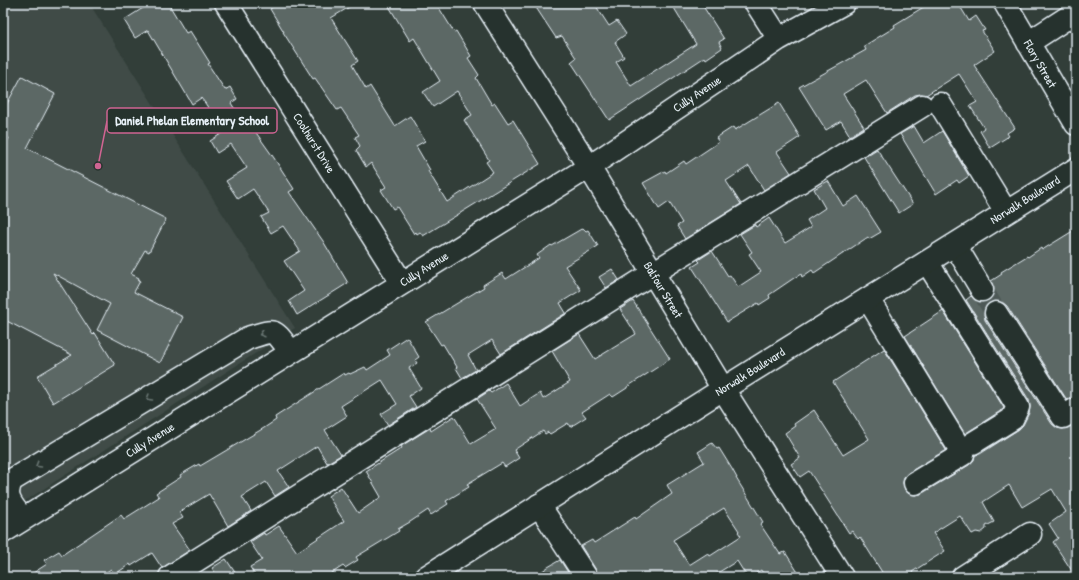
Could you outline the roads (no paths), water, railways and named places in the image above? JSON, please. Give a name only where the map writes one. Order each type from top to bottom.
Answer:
[{"type":"street","name":"Coolhurst Drive","points":[[226,3],[402,283]]},
{"type":"street","name":"Balfour Street","points":[[485,3],[589,167],[723,389],[842,577]]},
{"type":"street","points":[[756,3],[779,39]]},
{"type":"street","name":"Cully Avenue","points":[[3,532],[589,167],[779,39],[844,3]]},
{"type":"street","name":"Flory Street","points":[[1005,3],[1076,124]]},
{"type":"street","points":[[1028,43],[1076,12]]},
{"type":"street","points":[[170,577],[653,273],[931,105],[1006,212]]},
{"type":"street","name":"Norwalk Boulevard","points":[[426,577],[723,389],[1076,169]]},
{"type":"street","points":[[955,245],[982,290]]},
{"type":"street","points":[[927,262],[1018,407],[1012,419],[973,443]]},
{"type":"street","points":[[868,299],[963,454],[915,483]]},
{"type":"street","points":[[996,313],[1063,417],[1076,409]]},
{"type":"street","points":[[23,520],[8,500],[6,483],[248,338],[271,331],[277,333],[291,352]]},
{"type":"street","points":[[539,505],[586,577]]},
{"type":"street","points":[[963,577],[1030,534]]},
{"type":"tunnel","points":[[982,290],[996,313]]},
{"type":"place","name":"Daniel Phelan Elementary School","points":[[98,166]]}]
